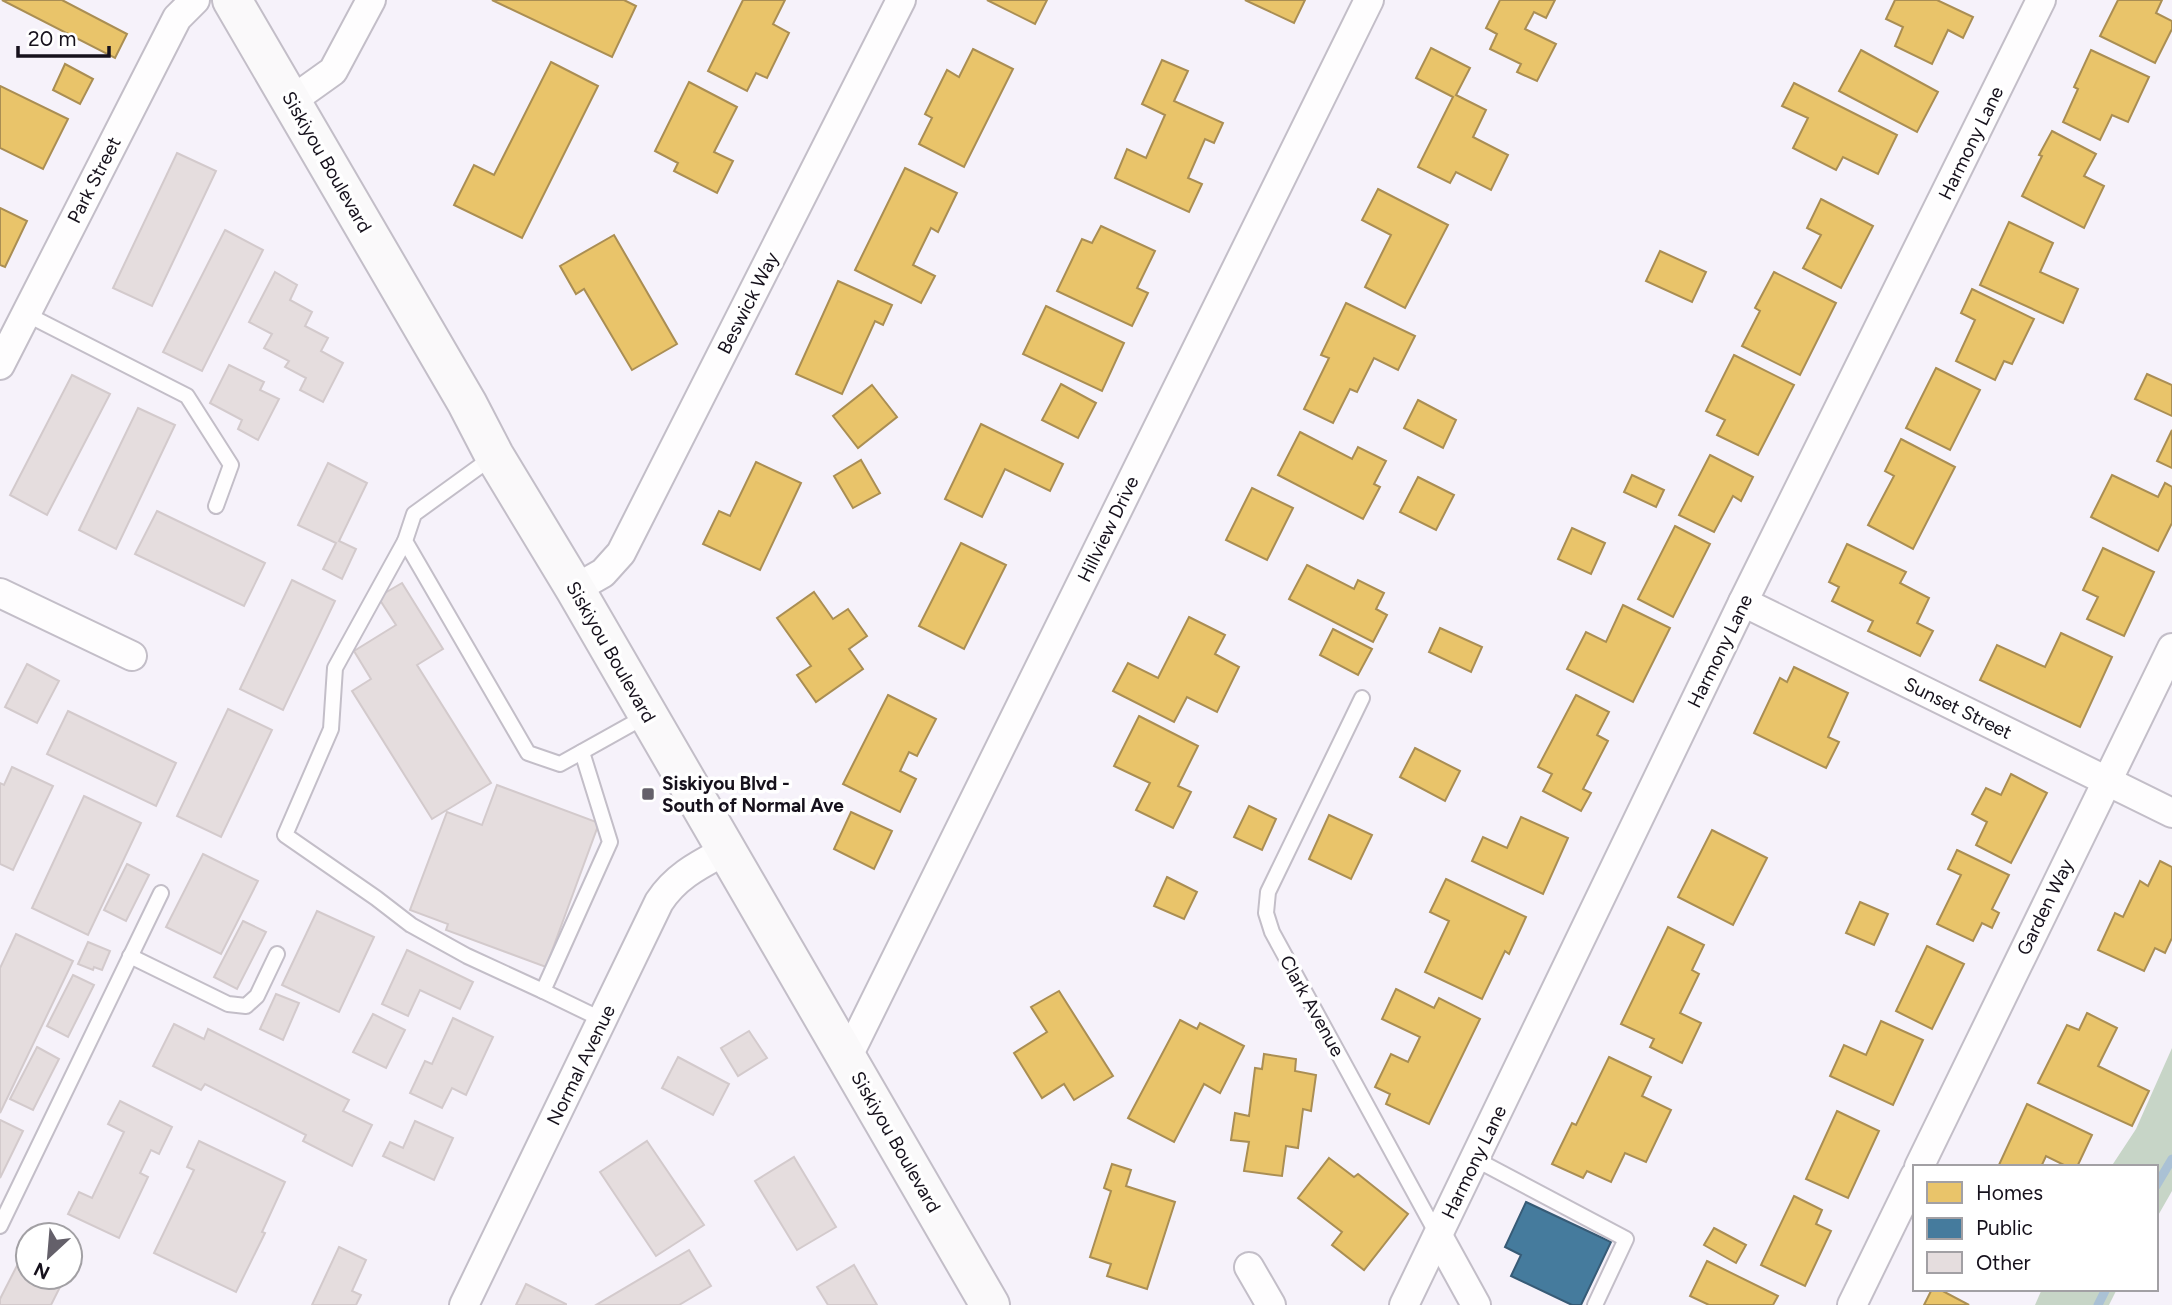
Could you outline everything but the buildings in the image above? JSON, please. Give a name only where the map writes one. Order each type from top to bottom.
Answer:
[{"type":"main road","name":"Siskiyou Boulevard","points":[[232,0],[989,1305]]},
{"type":"street","name":"Park Street","points":[[0,365],[177,18],[195,0]]},
{"type":"street","points":[[291,101],[333,71],[371,0]]},
{"type":"street","name":"Beswick Way","points":[[575,589],[603,573],[621,553],[901,0]]},
{"type":"street","name":"Hillview Drive","points":[[847,1058],[1369,0]]},
{"type":"street","name":"Harmony Lane","points":[[1404,1305],[1743,602],[2041,0]]},
{"type":"street","points":[[0,593],[132,656]]},
{"type":"street","name":"Sunset Street","points":[[1743,602],[2172,813]]},
{"type":"street","name":"Garden Way","points":[[1920,1165],[2172,648]]},
{"type":"street","name":"Normal Avenue","points":[[464,1305],[659,902],[668,888],[687,872],[725,851]]},
{"type":"street","points":[[1852,1305],[1913,1180]]},
{"type":"street","name":"Clark Avenue","points":[[1438,1236],[1476,1305]]},
{"type":"street","points":[[1249,1267],[1271,1305]]},
{"type":"lane","points":[[26,314],[187,396],[231,465],[216,506]]},
{"type":"lane","points":[[494,455],[414,514],[405,541],[335,668],[331,729],[285,835],[411,925],[467,956],[603,1020]]},
{"type":"lane","points":[[405,541],[528,753],[560,764],[647,715]]},
{"type":"lane","name":"Clark Avenue","points":[[1362,698],[1268,892],[1266,914],[1272,932],[1438,1236]]},
{"type":"lane","points":[[542,991],[610,842],[582,752]]},
{"type":"lane","points":[[0,1226],[161,893]]},
{"type":"lane","points":[[130,956],[228,1004],[246,1006],[257,996],[277,954]]},
{"type":"lane","points":[[1475,1159],[1626,1240],[1595,1305]]},
{"type":"green space","points":[[2172,1048],[2172,1191],[2158,1216],[2158,1165],[2112,1165],[2136,1129]]},
{"type":"green space","points":[[2041,1291],[2116,1291],[2109,1305],[2035,1305]]},
{"type":"waterway","points":[[2158,1183],[2172,1159]]},
{"type":"waterway","points":[[2098,1305],[2105,1291]]},
{"type":"place","name":"Siskiyou Blvd - South of Normal Ave","points":[[648,794]]}]
